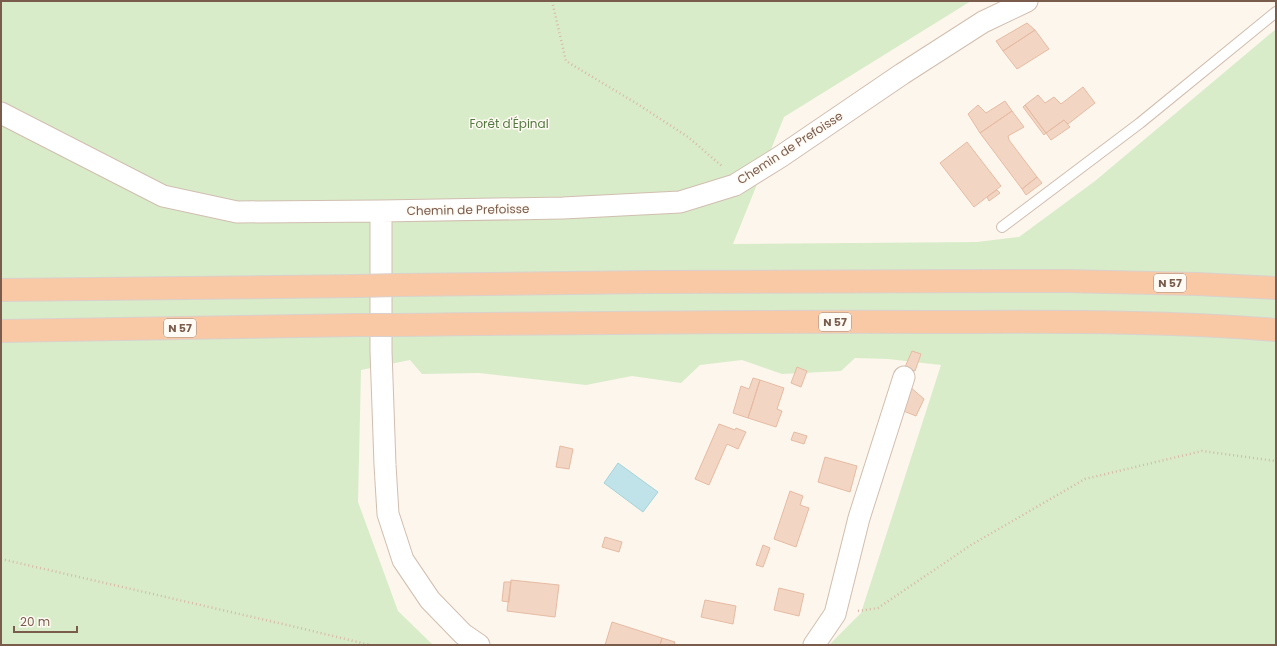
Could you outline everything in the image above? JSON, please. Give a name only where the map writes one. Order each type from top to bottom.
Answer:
[{"type":"highway","name":"N 57","points":[[1,290],[660,282],[1064,282],[1197,284],[1276,288]]},
{"type":"highway","name":"N 57","points":[[1,331],[592,322],[1105,322],[1276,330]]},
{"type":"street","name":"Chemin de Prefoisse","points":[[1,113],[163,196],[237,212],[563,208],[680,202],[735,185],[780,157],[902,74],[983,22],[1027,1]]},
{"type":"street","points":[[381,211],[381,351],[388,514],[403,560],[430,600],[463,634],[479,645]]},
{"type":"street","points":[[814,645],[835,614],[859,518],[904,377]]},
{"type":"lane","points":[[1002,228],[1140,123],[1276,12]]},
{"type":"path","points":[[552,1],[566,61],[688,136],[740,182]]},
{"type":"path","points":[[835,614],[878,608],[971,545],[1085,479],[1202,451],[1276,461]]},
{"type":"path","points":[[1,559],[370,645]]},
{"type":"green space","name":"Forêt d'Épinal","points":[[1,1],[971,1],[784,117],[733,244],[977,242],[1019,237],[1095,181],[1276,29],[1276,645],[829,645],[861,613],[941,365],[888,359],[855,358],[841,371],[782,374],[742,360],[700,365],[681,383],[632,376],[586,385],[479,373],[422,374],[410,360],[361,370],[358,502],[398,611],[433,645],[1,645]]},
{"type":"water","points":[[618,463],[658,492],[643,512],[604,483]]},
{"type":"building","points":[[1027,23],[1035,30],[1003,51],[996,41]]},
{"type":"building","points":[[1035,30],[1049,49],[1017,69],[1003,51]]},
{"type":"building","points":[[1083,87],[1095,103],[1068,124],[1064,120],[1046,133],[1025,105],[1038,95],[1045,103],[1054,97],[1061,104]]},
{"type":"building","points":[[1005,101],[1012,111],[980,133],[968,114],[978,105],[986,113]]},
{"type":"building","points":[[1025,105],[1046,133],[1044,135],[1023,107]]},
{"type":"building","points":[[1012,111],[1024,127],[1008,136],[1009,140],[1037,177],[1022,189],[980,133]]},
{"type":"building","points":[[1064,120],[1070,127],[1051,140],[1046,133]]},
{"type":"building","points":[[967,142],[1001,186],[974,207],[940,163]]},
{"type":"building","points":[[1037,177],[1042,183],[1026,195],[1022,189]]},
{"type":"building","points":[[997,190],[1000,193],[989,201],[987,197]]},
{"type":"building","points":[[912,351],[921,354],[915,371],[905,367]]},
{"type":"building","points":[[797,367],[807,371],[801,387],[791,383]]},
{"type":"building","points":[[753,378],[760,380],[748,418],[733,413],[741,386],[749,389]]},
{"type":"building","points":[[760,380],[784,388],[777,409],[782,411],[776,427],[748,418]]},
{"type":"building","points":[[909,386],[924,399],[916,416],[901,410]]},
{"type":"building","points":[[719,424],[735,430],[736,428],[746,432],[738,449],[727,444],[709,485],[695,479]]},
{"type":"building","points":[[794,432],[807,436],[804,444],[791,440]]},
{"type":"building","points":[[560,446],[573,449],[569,469],[556,467]]},
{"type":"building","points":[[825,457],[857,466],[850,492],[818,482]]},
{"type":"building","points":[[790,491],[803,496],[800,505],[809,508],[796,547],[774,539]]},
{"type":"building","points":[[605,537],[622,542],[619,552],[602,547]]},
{"type":"building","points":[[763,545],[770,548],[763,567],[756,565]]},
{"type":"building","points":[[511,580],[559,585],[555,617],[507,611]]},
{"type":"building","points":[[504,582],[511,582],[509,602],[502,601]]},
{"type":"building","points":[[779,588],[804,594],[799,616],[774,610]]},
{"type":"building","points":[[705,600],[736,606],[733,624],[701,617]]},
{"type":"building","points":[[612,622],[662,638],[660,645],[605,645]]},
{"type":"building","points":[[662,638],[675,642],[674,645],[660,645]]}]
